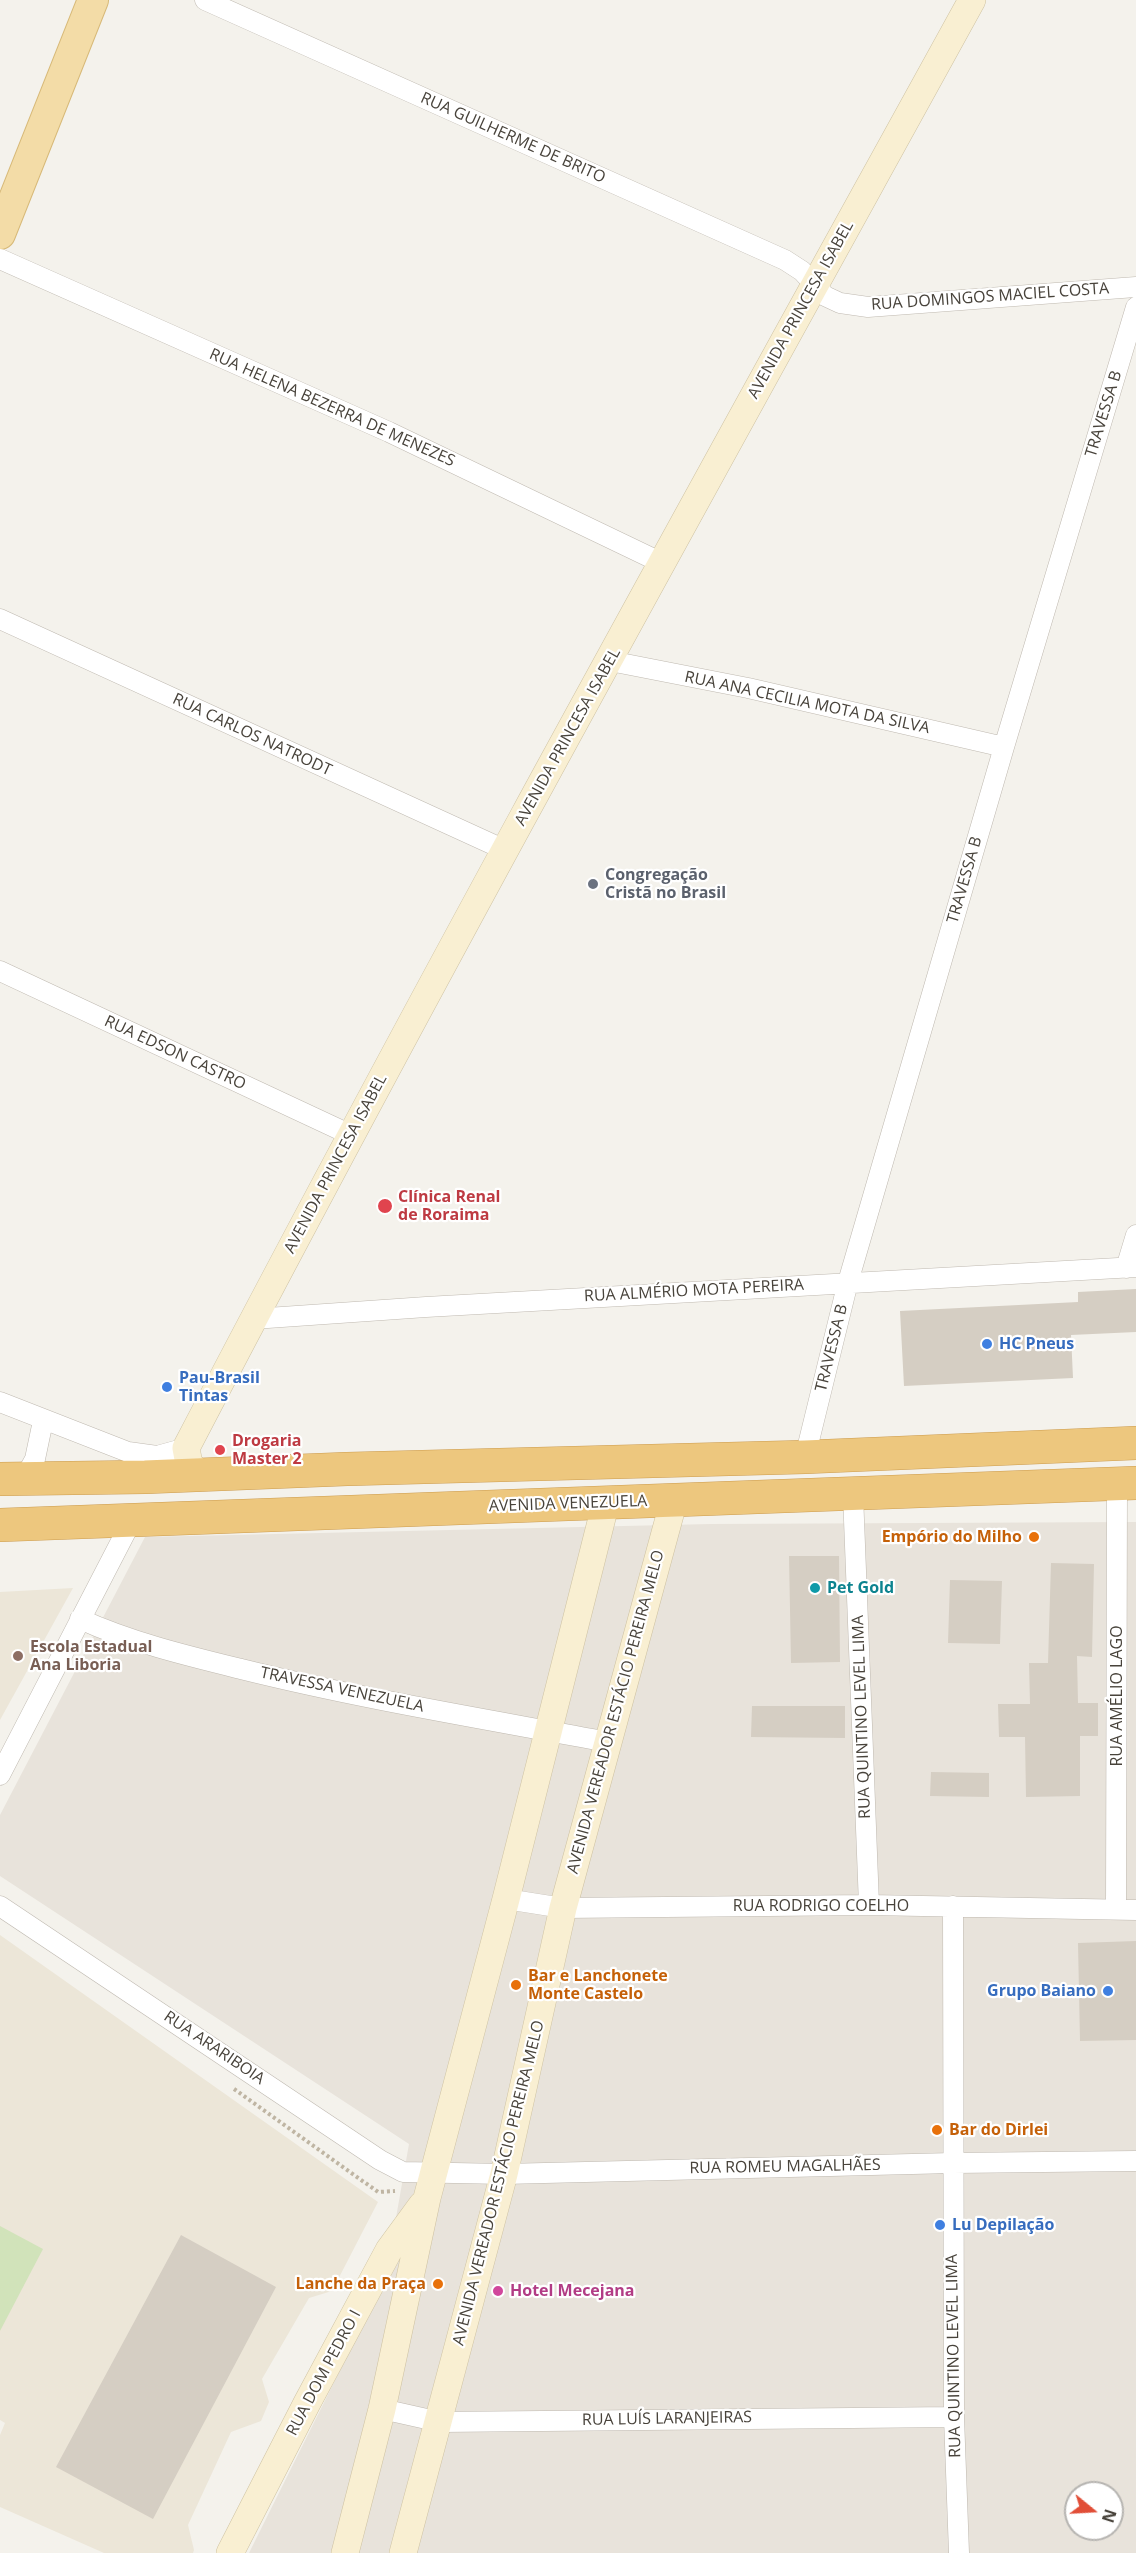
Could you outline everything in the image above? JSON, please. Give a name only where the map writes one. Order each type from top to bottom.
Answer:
[{"type":"highway","points":[[12,1479],[193,1462],[347,1469],[805,1457],[1136,1443]]},
{"type":"highway","points":[[334,1513],[358,1504],[365,1491],[363,1480],[347,1469]]},
{"type":"highway","name":"AVENIDA VENEZUELA","points":[[0,1525],[1127,1484]]},
{"type":"main road","points":[[0,234],[93,0]]},
{"type":"street","name":"RUA GUILHERME DE BRITO","points":[[205,0],[785,260],[815,285]]},
{"type":"street","name":"AVENIDA PRINCESA ISABEL","points":[[193,1462],[253,1319],[351,1135],[972,0]]},
{"type":"street","name":"RUA HELENA BEZERRA DE MENEZES","points":[[0,259],[389,432],[662,563]]},
{"type":"street","name":"RUA DOMINGOS MACIEL COSTA","points":[[815,285],[825,296],[840,303],[868,307],[1136,287]]},
{"type":"street","name":"TRAVESSA B","points":[[805,1457],[848,1282],[1004,747],[1136,307]]},
{"type":"street","name":"RUA CARLOS NATRODT","points":[[0,619],[505,850]]},
{"type":"street","name":"RUA ANA CECILIA MOTA DA SILVA","points":[[610,661],[748,688],[1004,747]]},
{"type":"street","name":"RUA EDSON CASTRO","points":[[0,971],[351,1135]]},
{"type":"street","points":[[1131,1268],[1136,1235]]},
{"type":"street","name":"RUA ALMÉRIO MOTA PEREIRA","points":[[253,1319],[848,1282],[1131,1268]]},
{"type":"street","points":[[0,1402],[128,1452],[193,1462]]},
{"type":"street","points":[[12,1479],[35,1459],[44,1421]]},
{"type":"street","name":"RUA AMÉLIO LAGO","points":[[1126,1909],[1127,1484]]},
{"type":"street","name":"RUA QUINTINO LEVEL LIMA","points":[[854,1494],[869,1905]]},
{"type":"street","name":"AVENIDA VEREADOR ESTÁCIO PEREIRA MELO","points":[[403,2553],[440,2422],[504,2174],[563,1908],[674,1500]]},
{"type":"street","points":[[345,2553],[382,2409],[430,2187],[506,1899],[606,1503]]},
{"type":"street","points":[[0,1775],[132,1520]]},
{"type":"street","name":"TRAVESSA VENEZUELA","points":[[80,1619],[102,1629],[293,1682],[608,1742]]},
{"type":"street","name":"RUA RODRIGO COELHO","points":[[506,1899],[563,1908],[869,1905],[1126,1909]]},
{"type":"street","name":"RUA ARARIBOIA","points":[[0,1906],[394,2168],[430,2187]]},
{"type":"street","name":"RUA QUINTINO LEVEL LIMA","points":[[953,1906],[954,2417],[959,2553]]},
{"type":"street","name":"RUA ROMEU MAGALHÃES","points":[[430,2187],[504,2174],[1136,2161]]},
{"type":"street","name":"RUA DOM PEDRO I","points":[[230,2553],[389,2250],[430,2187]]},
{"type":"street","name":"RUA LUÍS LARANJEIRAS","points":[[382,2409],[440,2422],[954,2417]]},
{"type":"path","points":[[227,2085],[378,2192],[430,2187]]},
{"type":"shaded area","points":[[1136,1522],[1136,2553],[249,2553],[385,2280],[409,2144],[0,1876],[0,1815],[145,1537],[711,1524]]},
{"type":"shaded area","name":"Escola Estadual Ana Liboria","points":[[73,1588],[0,1720],[0,1592]]},
{"type":"shaded area","points":[[0,1935],[378,2202],[332,2291],[309,2298],[262,2379],[269,2402],[261,2421],[231,2432],[188,2525],[193,2553],[104,2553],[0,2507],[0,2435],[5,2423],[0,2420]]},
{"type":"green space","points":[[0,2226],[43,2249],[0,2331]]},
{"type":"building","name":"HC Pneus","points":[[1136,1289],[1136,1332],[1071,1335],[1073,1378],[904,1386],[900,1311],[1078,1302],[1078,1292]]},
{"type":"building","points":[[789,1556],[839,1556],[840,1662],[791,1663]]},
{"type":"building","points":[[1051,1563],[1094,1564],[1092,1657],[1077,1656],[1078,1703],[1098,1703],[1098,1736],[1080,1736],[1080,1796],[1026,1797],[1025,1737],[999,1737],[998,1704],[1030,1704],[1029,1663],[1048,1663]]},
{"type":"building","points":[[950,1580],[1002,1581],[1000,1644],[948,1643]]},
{"type":"building","points":[[752,1706],[845,1706],[845,1738],[751,1737]]},
{"type":"building","points":[[931,1772],[989,1773],[989,1797],[930,1796]]},
{"type":"building","name":"Grupo Baiano","points":[[1136,1941],[1136,2040],[1080,2041],[1078,1943]]},
{"type":"building","points":[[181,2235],[276,2287],[153,2519],[56,2467]]},
{"type":"place","name":"Congregação Cristã no Brasil","points":[[593,884]]},
{"type":"place","name":"Clínica Renal de Roraima","points":[[385,1206]]},
{"type":"place","name":"HC Pneus","points":[[987,1344]]},
{"type":"place","name":"Pau-Brasil Tintas","points":[[167,1387]]},
{"type":"place","name":"Drogaria Master 2","points":[[220,1450]]},
{"type":"place","name":"Empório do Milho","points":[[1034,1537]]},
{"type":"place","name":"Pet Gold","points":[[815,1588]]},
{"type":"place","name":"Escola Estadual Ana Liboria","points":[[18,1656]]},
{"type":"place","name":"Bar e Lanchonete Monte Castelo","points":[[516,1985]]},
{"type":"place","name":"Grupo Baiano","points":[[1108,1991]]},
{"type":"place","name":"Bar do Dirlei","points":[[937,2130]]},
{"type":"place","name":"Lu Depilação","points":[[940,2225]]},
{"type":"place","name":"Lanche da Praça","points":[[438,2284]]},
{"type":"place","name":"Hotel Mecejana","points":[[498,2291]]}]
